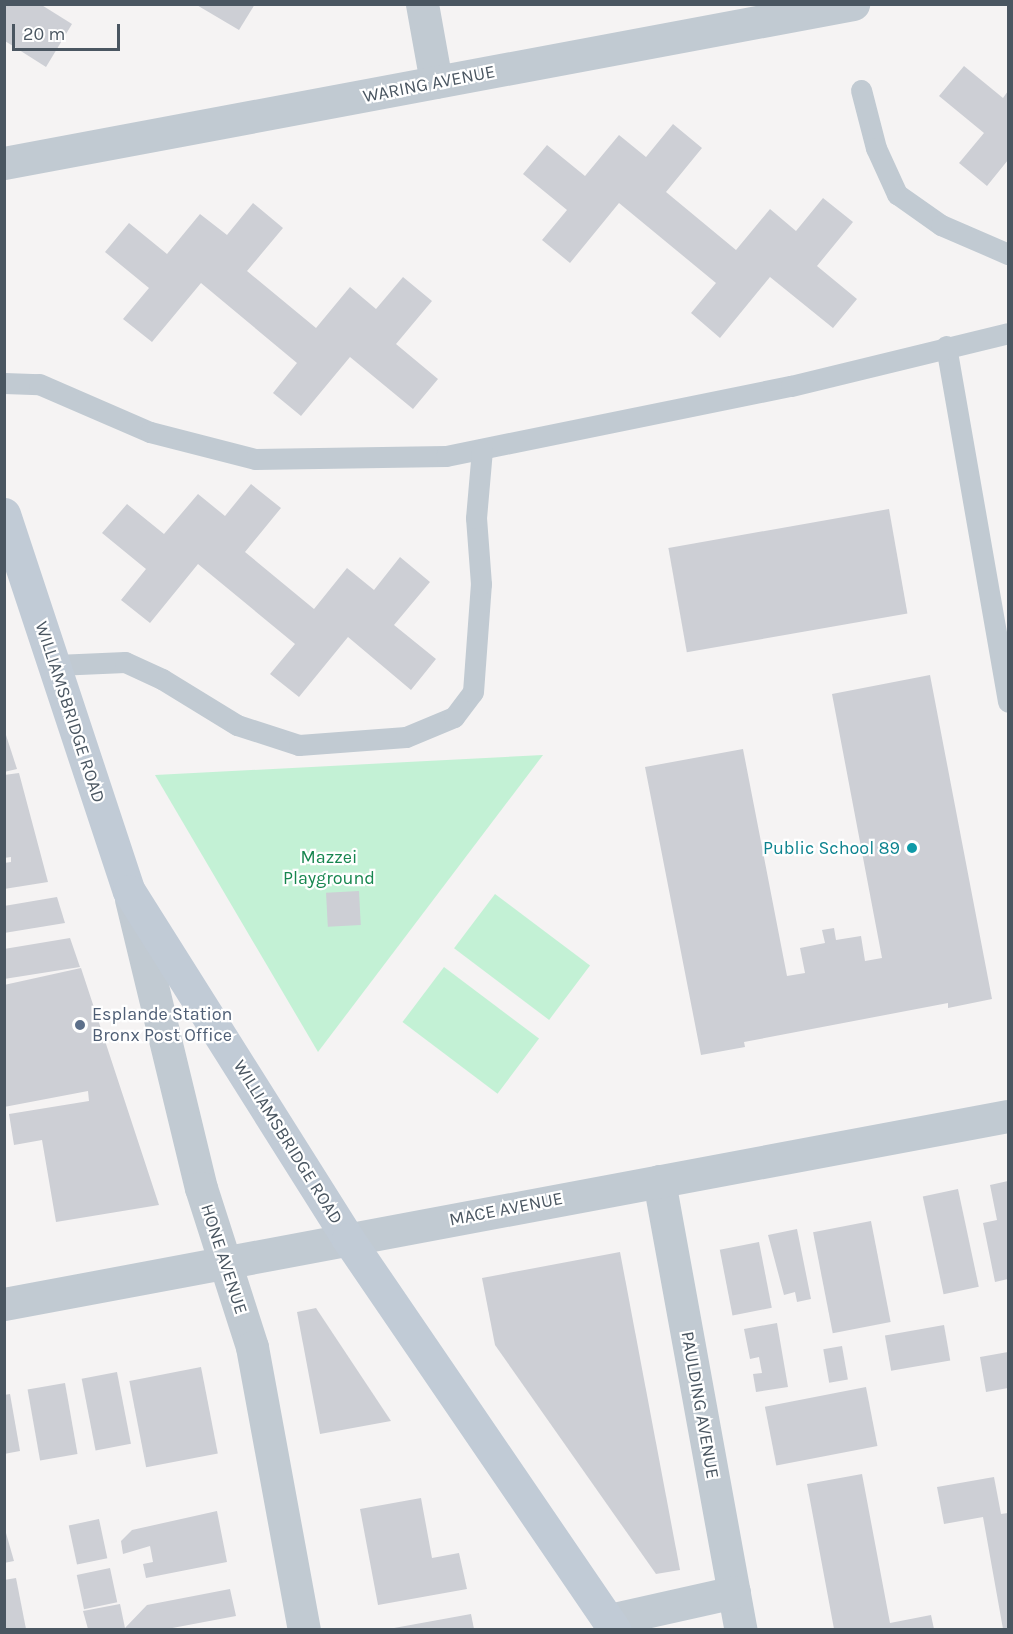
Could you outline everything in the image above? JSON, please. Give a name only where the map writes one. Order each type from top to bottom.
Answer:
[{"type":"main road","name":"WILLIAMSBRIDGE ROAD","points":[[4,514],[129,891],[348,1239],[612,1625]]},
{"type":"street","points":[[422,4],[436,82]]},
{"type":"street","name":"WARING AVENUE","points":[[4,163],[853,4]]},
{"type":"street","name":"HONE AVENUE","points":[[129,891],[201,1188],[252,1347],[304,1629]]},
{"type":"street","name":"MACE AVENUE","points":[[4,1304],[1008,1116]]},
{"type":"street","name":"PAULDING AVENUE","points":[[659,1181],[741,1629]]},
{"type":"street","points":[[612,1625],[734,1592]]},
{"type":"lane","points":[[861,90],[876,148],[897,194],[941,225],[1008,254]]},
{"type":"lane","points":[[4,383],[39,384],[150,432],[255,459],[381,459],[446,456],[791,386],[946,346],[1008,333]]},
{"type":"lane","points":[[946,346],[1008,702]]},
{"type":"lane","points":[[56,666],[126,662],[162,679],[237,724],[299,745],[406,737],[454,717],[473,692],[482,584],[476,518],[482,449]]},
{"type":"green space","name":"Mazzei Playground","points":[[543,755],[318,1052],[155,775]]},
{"type":"green space","points":[[495,894],[590,966],[549,1020],[454,948]]},
{"type":"green space","points":[[444,967],[539,1039],[498,1094],[402,1022]]},
{"type":"building","points":[[5,4],[40,4],[72,24],[46,67],[5,41]]},
{"type":"building","points":[[195,4],[255,4],[239,30]]},
{"type":"building","points":[[964,66],[1003,98],[1008,91],[1008,160],[987,186],[959,163],[984,133],[939,96]]},
{"type":"building","points":[[673,124],[702,148],[666,192],[736,250],[770,209],[796,231],[823,198],[853,222],[817,266],[857,299],[833,328],[770,277],[720,338],[691,313],[716,283],[619,203],[570,263],[542,240],[567,210],[523,174],[547,145],[585,176],[619,135],[646,157]]},
{"type":"building","points":[[253,203],[283,228],[247,271],[316,328],[350,287],[376,309],[403,277],[432,301],[396,344],[438,379],[413,409],[350,357],[301,416],[273,393],[297,363],[201,283],[152,342],[123,319],[149,288],[105,252],[129,223],[167,254],[200,214],[227,235]]},
{"type":"building","points":[[251,484],[281,508],[245,552],[314,609],[347,568],[374,590],[400,557],[430,582],[394,625],[436,659],[411,690],[348,637],[299,697],[270,674],[295,644],[198,564],[150,623],[121,600],[146,569],[102,533],[127,504],[164,534],[198,494],[225,516]]},
{"type":"building","points":[[889,509],[907,613],[687,652],[668,548]]},
{"type":"building","name":"Public School 89","points":[[930,675],[992,999],[948,1008],[948,1003],[744,1042],[745,1047],[701,1055],[645,767],[743,749],[787,976],[805,973],[800,948],[825,943],[822,930],[834,928],[836,940],[861,936],[865,961],[882,958],[832,694]]},
{"type":"building","points":[[4,733],[17,769],[4,772]]},
{"type":"building","points":[[19,773],[48,882],[4,889],[4,863],[11,862],[11,857],[4,858],[4,775]]},
{"type":"building","points":[[359,891],[361,925],[328,927],[326,893]]},
{"type":"building","points":[[57,897],[65,923],[4,933],[4,906]]},
{"type":"building","points":[[70,938],[80,967],[4,979],[4,949]]},
{"type":"building","points":[[81,968],[159,1205],[56,1222],[42,1140],[14,1145],[9,1114],[89,1101],[88,1091],[4,1107],[4,985]]},
{"type":"building","points":[[1008,1181],[1008,1279],[995,1282],[983,1223],[997,1220],[990,1185]]},
{"type":"building","points":[[958,1189],[979,1287],[944,1294],[923,1196]]},
{"type":"building","points":[[871,1221],[891,1322],[833,1333],[813,1232]]},
{"type":"building","points":[[797,1229],[811,1299],[797,1302],[795,1292],[784,1295],[768,1235]]},
{"type":"building","points":[[759,1242],[772,1308],[733,1315],[720,1250]]},
{"type":"building","points":[[620,1252],[680,1570],[656,1574],[495,1345],[482,1278]]},
{"type":"building","points":[[316,1308],[391,1421],[320,1434],[297,1312]]},
{"type":"building","points":[[777,1323],[788,1387],[756,1392],[753,1374],[762,1373],[759,1357],[750,1359],[744,1329]]},
{"type":"building","points":[[944,1325],[950,1360],[891,1371],[885,1335]]},
{"type":"building","points":[[842,1346],[848,1379],[829,1383],[823,1349]]},
{"type":"building","points":[[1008,1352],[1008,1388],[986,1392],[980,1357]]},
{"type":"building","points":[[201,1367],[218,1453],[146,1467],[129,1381]]},
{"type":"building","points":[[117,1372],[131,1444],[96,1451],[82,1379]]},
{"type":"building","points":[[65,1383],[78,1454],[40,1461],[28,1390]]},
{"type":"building","points":[[866,1387],[877,1446],[776,1466],[765,1407]]},
{"type":"building","points":[[10,1394],[20,1451],[4,1454],[4,1395]]},
{"type":"building","points":[[862,1474],[890,1623],[931,1615],[934,1629],[834,1629],[807,1484]]},
{"type":"building","points":[[994,1477],[1001,1514],[1008,1513],[1008,1629],[1003,1629],[983,1517],[944,1524],[937,1487]]},
{"type":"building","points":[[421,1498],[432,1558],[459,1553],[467,1589],[378,1605],[360,1509]]},
{"type":"building","points":[[217,1511],[227,1562],[146,1578],[143,1564],[153,1562],[150,1546],[123,1554],[121,1541],[132,1530]]},
{"type":"building","points":[[99,1519],[107,1558],[77,1565],[69,1525]]},
{"type":"building","points":[[4,1526],[14,1561],[4,1563]]},
{"type":"building","points":[[110,1568],[117,1602],[84,1609],[77,1575]]},
{"type":"building","points":[[16,1578],[26,1629],[4,1629],[4,1580]]},
{"type":"building","points":[[230,1589],[236,1616],[167,1629],[88,1629],[83,1611],[120,1604],[125,1628],[147,1605]]},
{"type":"building","points":[[471,1614],[474,1629],[394,1629],[394,1628]]},
{"type":"place","name":"Public School 89","points":[[912,848]]},
{"type":"place","name":"Esplande Station Bronx Post Office","points":[[80,1025]]}]
